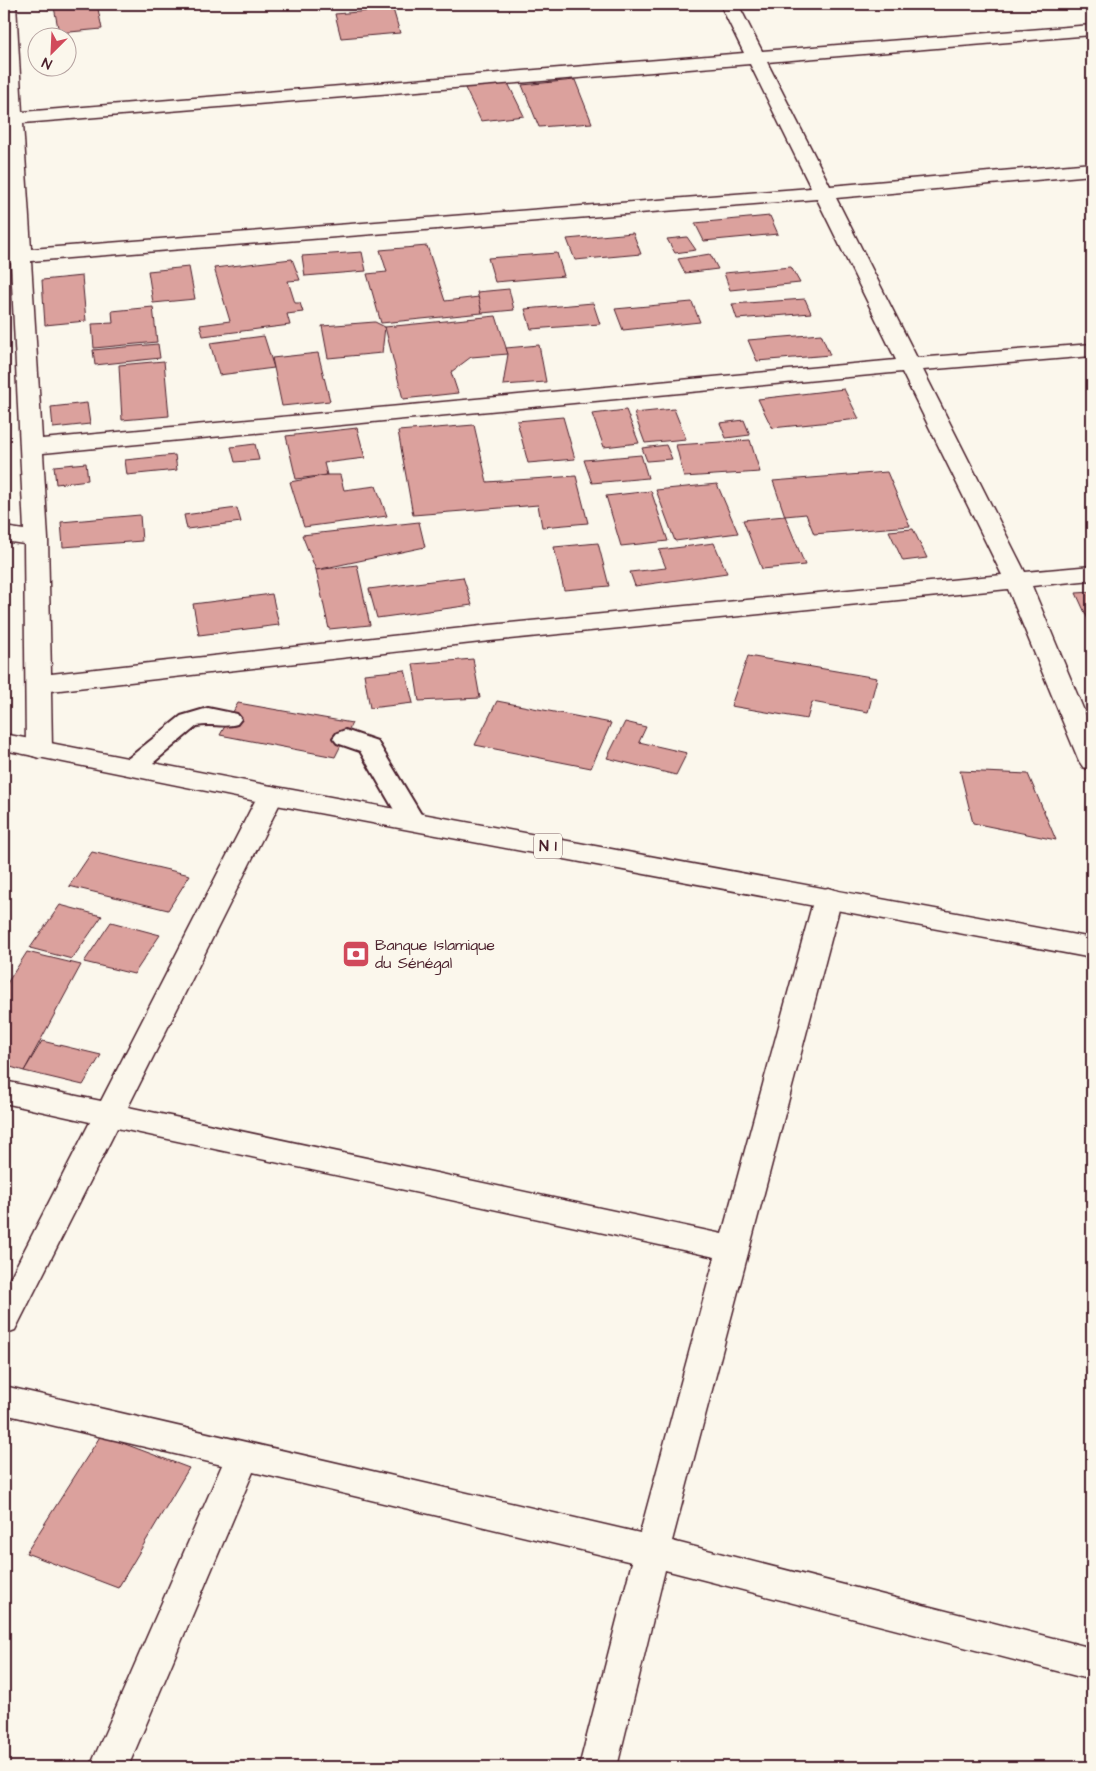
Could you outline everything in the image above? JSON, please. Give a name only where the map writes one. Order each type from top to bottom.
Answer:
[{"type":"main road","points":[[7,4],[12,256],[31,446],[36,539],[38,749]]},
{"type":"main road","points":[[729,4],[1017,580],[1092,761]]},
{"type":"main road","points":[[9,118],[1092,30]]},
{"type":"main road","points":[[12,256],[823,193],[1092,169]]},
{"type":"main road","points":[[31,446],[1092,350]]},
{"type":"main road","points":[[4,534],[36,539]]},
{"type":"main road","points":[[37,684],[490,633],[1092,573]]},
{"type":"main road","name":"N 1","points":[[4,742],[271,795],[1092,948]]},
{"type":"main road","points":[[4,1321],[271,795]]},
{"type":"main road","points":[[598,1767],[652,1551],[828,898]]},
{"type":"main road","points":[[4,1092],[734,1249]]},
{"type":"main road","points":[[4,1400],[652,1551],[1092,1664]]},
{"type":"main road","points":[[109,1767],[243,1456]]},
{"type":"lane","points":[[133,768],[189,721],[208,716],[229,719]]},
{"type":"lane","points":[[345,738],[368,746],[413,821]]},
{"type":"building","points":[[97,4],[102,29],[78,31],[78,28],[58,28],[54,7]]},
{"type":"building","points":[[393,9],[400,33],[341,38],[335,14]]},
{"type":"building","points":[[506,79],[524,116],[481,121],[463,84]]},
{"type":"building","points":[[575,80],[592,123],[539,127],[522,85]]},
{"type":"building","points":[[770,216],[778,234],[704,241],[695,223]]},
{"type":"building","points":[[633,233],[641,254],[575,260],[567,239]]},
{"type":"building","points":[[687,237],[696,250],[675,253],[667,239]]},
{"type":"building","points":[[427,246],[445,301],[479,297],[482,313],[381,323],[367,274],[387,272],[380,250]]},
{"type":"building","points":[[362,252],[366,271],[305,276],[302,256]]},
{"type":"building","points":[[557,253],[564,276],[495,282],[488,258]]},
{"type":"building","points":[[710,254],[718,269],[685,273],[678,259]]},
{"type":"building","points":[[292,259],[300,280],[288,281],[295,303],[300,303],[303,312],[287,314],[290,325],[203,336],[200,325],[230,321],[214,268]]},
{"type":"building","points":[[189,267],[195,299],[153,303],[148,271]]},
{"type":"building","points":[[791,267],[800,283],[730,290],[724,273]]},
{"type":"building","points":[[82,276],[86,321],[45,325],[42,280]]},
{"type":"building","points":[[509,289],[514,310],[482,313],[477,292]]},
{"type":"building","points":[[805,299],[811,313],[737,319],[732,304]]},
{"type":"building","points":[[692,302],[700,322],[623,330],[615,309]]},
{"type":"building","points":[[593,303],[600,324],[531,329],[525,309]]},
{"type":"building","points":[[153,307],[157,342],[94,348],[92,324],[113,323],[112,311]]},
{"type":"building","points":[[496,316],[508,354],[471,357],[451,372],[458,393],[403,399],[385,327]]},
{"type":"building","points":[[375,322],[385,327],[382,353],[328,358],[322,326]]},
{"type":"building","points":[[821,334],[830,355],[757,361],[748,340]]},
{"type":"building","points":[[264,336],[274,368],[219,375],[210,343]]},
{"type":"building","points":[[158,344],[160,358],[95,365],[93,350]]},
{"type":"building","points":[[539,345],[546,382],[503,385],[508,354],[506,348]]},
{"type":"building","points":[[318,353],[330,401],[282,406],[272,358]]},
{"type":"building","points":[[164,361],[169,416],[122,420],[119,365]]},
{"type":"building","points":[[844,389],[859,419],[772,428],[758,399]]},
{"type":"building","points":[[87,403],[90,424],[53,428],[51,407]]},
{"type":"building","points":[[674,409],[686,439],[645,443],[634,413]]},
{"type":"building","points":[[626,410],[639,443],[604,447],[592,414]]},
{"type":"building","points":[[563,417],[575,459],[528,463],[517,421]]},
{"type":"building","points":[[744,420],[750,435],[726,438],[720,423]]},
{"type":"building","points":[[474,425],[487,482],[576,476],[588,523],[542,527],[538,505],[413,515],[398,431]]},
{"type":"building","points":[[357,428],[365,458],[324,463],[327,475],[296,479],[286,436]]},
{"type":"building","points":[[750,440],[760,472],[684,477],[676,445]]},
{"type":"building","points":[[255,444],[259,460],[235,462],[231,447]]},
{"type":"building","points":[[666,445],[672,459],[647,461],[642,448]]},
{"type":"building","points":[[175,455],[177,470],[127,475],[125,460]]},
{"type":"building","points":[[641,455],[648,478],[592,483],[584,460]]},
{"type":"building","points":[[86,463],[88,480],[56,484],[54,466]]},
{"type":"building","points":[[887,472],[910,526],[814,534],[806,514],[785,516],[773,481]]},
{"type":"building","points":[[327,475],[340,475],[344,490],[376,486],[387,516],[304,527],[290,482]]},
{"type":"building","points":[[717,484],[738,533],[675,541],[656,490]]},
{"type":"building","points":[[651,491],[668,541],[621,546],[606,496]]},
{"type":"building","points":[[237,508],[241,522],[187,529],[184,515]]},
{"type":"building","points":[[140,515],[142,541],[63,547],[61,522]]},
{"type":"building","points":[[785,516],[805,565],[762,569],[743,520]]},
{"type":"building","points":[[419,522],[425,547],[316,570],[302,535]]},
{"type":"building","points":[[913,529],[927,558],[903,561],[889,531]]},
{"type":"building","points":[[598,543],[609,586],[564,590],[554,547]]},
{"type":"building","points":[[714,543],[727,573],[635,586],[630,572],[666,568],[659,550]]},
{"type":"building","points":[[357,565],[370,625],[329,629],[316,570]]},
{"type":"building","points":[[463,577],[472,605],[377,618],[369,589]]},
{"type":"building","points":[[1092,592],[1092,628],[1076,593]]},
{"type":"building","points":[[272,594],[279,625],[199,635],[193,604]]},
{"type":"building","points":[[748,656],[877,678],[868,712],[812,702],[807,719],[731,706]]},
{"type":"building","points":[[473,659],[480,698],[419,701],[413,664]]},
{"type":"building","points":[[405,670],[413,703],[370,708],[364,674]]},
{"type":"building","points":[[497,701],[611,723],[591,768],[475,745]]},
{"type":"building","points":[[238,703],[352,723],[335,757],[220,735]]},
{"type":"building","points":[[625,722],[646,727],[639,742],[687,753],[676,775],[607,758]]},
{"type":"building","points":[[960,771],[1028,774],[1056,840],[973,823]]},
{"type":"building","points":[[92,852],[190,875],[168,910],[69,886]]},
{"type":"building","points":[[60,905],[102,916],[72,959],[30,948]]},
{"type":"building","points":[[111,922],[160,935],[134,974],[84,962]]},
{"type":"building","points":[[27,952],[81,965],[24,1071],[4,1065],[4,988]]},
{"type":"building","points":[[42,1041],[101,1055],[83,1085],[24,1071]]},
{"type":"building","points":[[101,1435],[189,1468],[118,1588],[26,1553]]},
{"type":"place","name":"Banque Islamique du Sénégal","points":[[356,954]]}]
